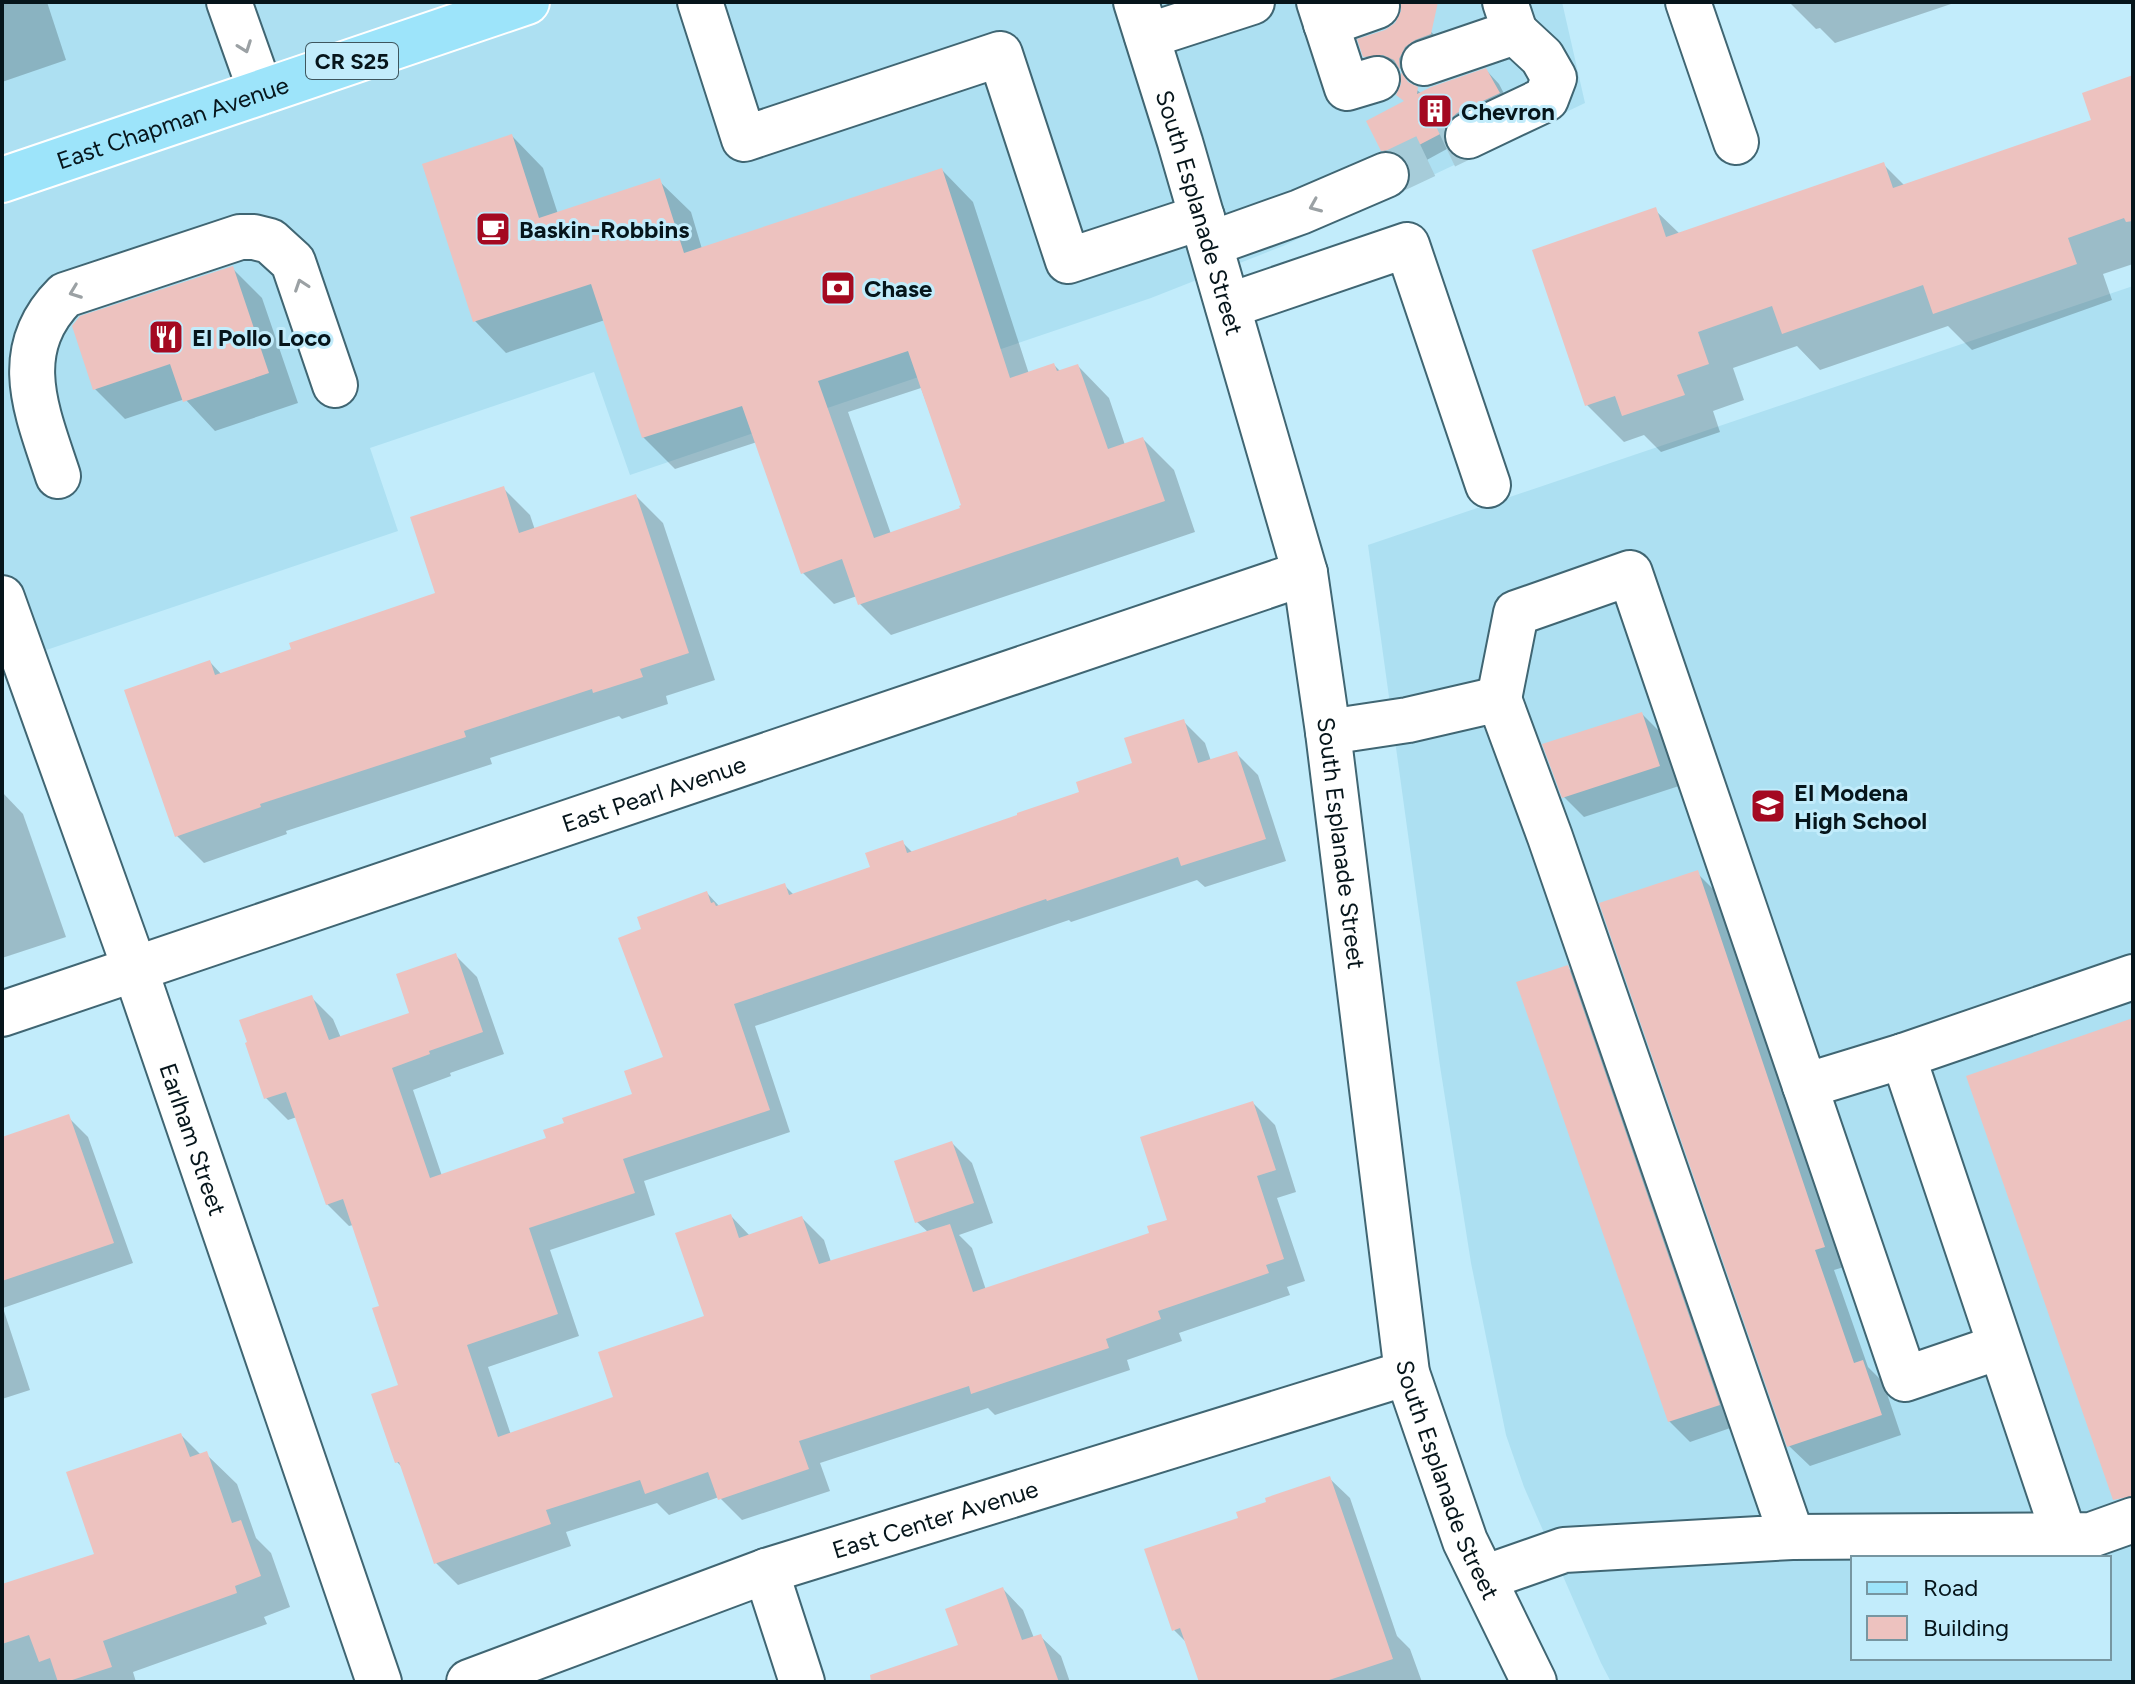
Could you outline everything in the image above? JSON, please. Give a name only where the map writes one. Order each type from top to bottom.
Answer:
[{"type":"main road","name":"East Chapman Avenue","points":[[2,180],[511,4]]},
{"type":"street","points":[[229,2],[261,92]]},
{"type":"street","points":[[700,2],[744,139],[1000,54],[1068,261],[1300,212],[1386,175]]},
{"type":"street","points":[[1141,19],[1252,2]]},
{"type":"street","points":[[1688,2],[1736,142]]},
{"type":"street","points":[[1377,6],[1322,13],[1347,88],[1377,79]]},
{"type":"street","points":[[1424,63],[1510,17],[1542,57],[1554,78],[1546,99],[1468,136]]},
{"type":"street","name":"South Esplanade Street","points":[[1141,19],[1206,230],[1305,573],[1328,732],[1407,1373],[1465,1541],[1534,1682]]},
{"type":"street","points":[[58,476],[31,385],[31,355],[38,331],[52,307],[65,295],[240,237],[270,241],[293,262],[335,385]]},
{"type":"street","points":[[1228,306],[1407,245],[1488,485]]},
{"type":"street","name":"East Pearl Avenue","points":[[2,1014],[1305,573]]},
{"type":"street","points":[[1792,1537],[1550,837],[1499,699],[1516,613],[1630,573],[1905,1379],[1999,1347]]},
{"type":"street","name":"Earlham Street","points":[[2,598],[18,695],[135,969],[379,1682]]},
{"type":"street","points":[[1328,732],[1408,720],[1499,699]]},
{"type":"street","points":[[1805,1086],[1903,1056],[2133,977]]},
{"type":"street","points":[[1903,1056],[2064,1535]]},
{"type":"street","name":"East Center Avenue","points":[[469,1682],[766,1571],[1407,1373]]},
{"type":"street","points":[[1484,1578],[1564,1550],[1792,1537],[2091,1535],[2133,1520]]},
{"type":"street","points":[[766,1571],[802,1682]]},
{"type":"shaded area","points":[[2,2],[1562,2],[1585,103],[1283,246],[1151,298],[630,475],[594,372],[370,448],[398,531],[2,665]]},
{"type":"shaded area","name":"El Modena High School","points":[[2133,286],[2133,1682],[1611,1682],[1524,1487],[1506,1435],[1471,1263],[1440,1066],[1368,545]]},
{"type":"building","points":[[1401,2],[1438,2],[1431,34],[1405,47],[1399,59],[1400,70],[1394,60],[1383,55],[1363,57],[1357,39],[1385,30],[1395,23],[1401,11]]},
{"type":"building","name":"Chevron","points":[[1486,68],[1500,93],[1457,113],[1448,121],[1444,132],[1400,155],[1390,150],[1381,151],[1366,121],[1404,101],[1396,95],[1401,84],[1401,72],[1408,82],[1418,87],[1417,94]]},
{"type":"building","points":[[2133,75],[2133,221],[2126,222],[2124,218],[2068,238],[2077,264],[1933,314],[1923,285],[1782,334],[1772,306],[1698,332],[1709,364],[1677,375],[1685,395],[1622,416],[1615,396],[1585,406],[1532,250],[1656,207],[1666,237],[1884,162],[1893,188],[2091,120],[2082,93]]},
{"type":"building","points":[[512,134],[539,218],[660,178],[684,253],[942,168],[1010,378],[1054,363],[1057,371],[1078,364],[1108,449],[1143,437],[1165,501],[858,605],[842,559],[801,574],[742,406],[642,438],[591,284],[473,322],[422,164]],"holes":[[[908,351],[960,508],[874,538],[818,381]]]},
{"type":"building","name":"El Pollo Loco","points":[[233,266],[269,373],[183,402],[170,364],[93,390],[72,326],[80,316]]},
{"type":"building","points":[[504,486],[519,533],[636,494],[689,653],[640,669],[643,677],[593,693],[592,689],[464,731],[466,737],[260,804],[261,807],[175,837],[124,690],[210,660],[215,675],[291,649],[289,643],[435,593],[410,517]]},
{"type":"building","points":[[1642,712],[1660,766],[1562,798],[1542,744]]},
{"type":"building","points":[[1184,719],[1198,763],[1237,751],[1266,839],[1181,866],[1178,857],[734,1004],[770,1110],[623,1159],[635,1193],[529,1228],[558,1314],[467,1345],[498,1437],[613,1397],[598,1352],[704,1316],[675,1233],[731,1214],[739,1238],[802,1216],[819,1264],[950,1224],[973,1292],[1149,1233],[1147,1226],[1167,1220],[1140,1137],[1253,1101],[1276,1170],[1257,1176],[1284,1259],[1266,1265],[1269,1273],[1158,1311],[1161,1319],[1106,1339],[1109,1348],[971,1394],[969,1386],[799,1441],[809,1469],[718,1500],[708,1472],[645,1494],[640,1480],[546,1510],[551,1524],[434,1564],[399,1462],[395,1463],[371,1394],[398,1385],[372,1308],[379,1306],[343,1199],[326,1205],[286,1092],[264,1099],[239,1020],[312,995],[329,1040],[409,1013],[396,974],[456,953],[483,1032],[392,1068],[430,1178],[546,1138],[543,1130],[564,1123],[562,1118],[632,1094],[624,1071],[663,1057],[618,938],[641,929],[637,917],[707,891],[711,903],[714,902],[716,906],[785,883],[789,895],[870,867],[865,853],[903,840],[907,853],[1017,815],[1079,792],[1076,782],[1132,763],[1124,738]]},
{"type":"building","points":[[1698,870],[1825,1247],[1815,1250],[1854,1363],[1863,1360],[1882,1415],[1787,1447],[1599,903]]},
{"type":"building","points":[[1568,965],[1720,1405],[1668,1422],[1516,982]]},
{"type":"building","points":[[2133,1018],[2133,1496],[2113,1500],[1966,1076]]},
{"type":"building","points":[[69,1114],[114,1243],[2,1281],[2,1137]]},
{"type":"building","points":[[952,1141],[974,1203],[915,1223],[894,1161]]},
{"type":"building","points":[[181,1433],[190,1457],[207,1451],[232,1523],[241,1520],[261,1576],[235,1586],[237,1593],[103,1641],[112,1667],[58,1682],[50,1658],[39,1662],[29,1635],[2,1644],[2,1584],[94,1554],[66,1472]]},
{"type":"building","points":[[1330,1476],[1393,1659],[1323,1682],[1199,1682],[1180,1628],[1172,1631],[1144,1549],[1238,1518],[1236,1512],[1266,1502],[1265,1498]]},
{"type":"building","points":[[1003,1587],[1022,1640],[1041,1634],[1059,1682],[871,1682],[870,1675],[958,1645],[945,1609]]},
{"type":"tunnel","points":[[1386,175],[1468,136]]},
{"type":"place","name":"Chevron","points":[[1435,111]]},
{"type":"place","name":"Baskin-Robbins","points":[[493,229]]},
{"type":"place","name":"Chase","points":[[838,288]]},
{"type":"place","name":"El Pollo Loco","points":[[166,337]]},
{"type":"place","name":"El Modena High School","points":[[1768,806]]}]
